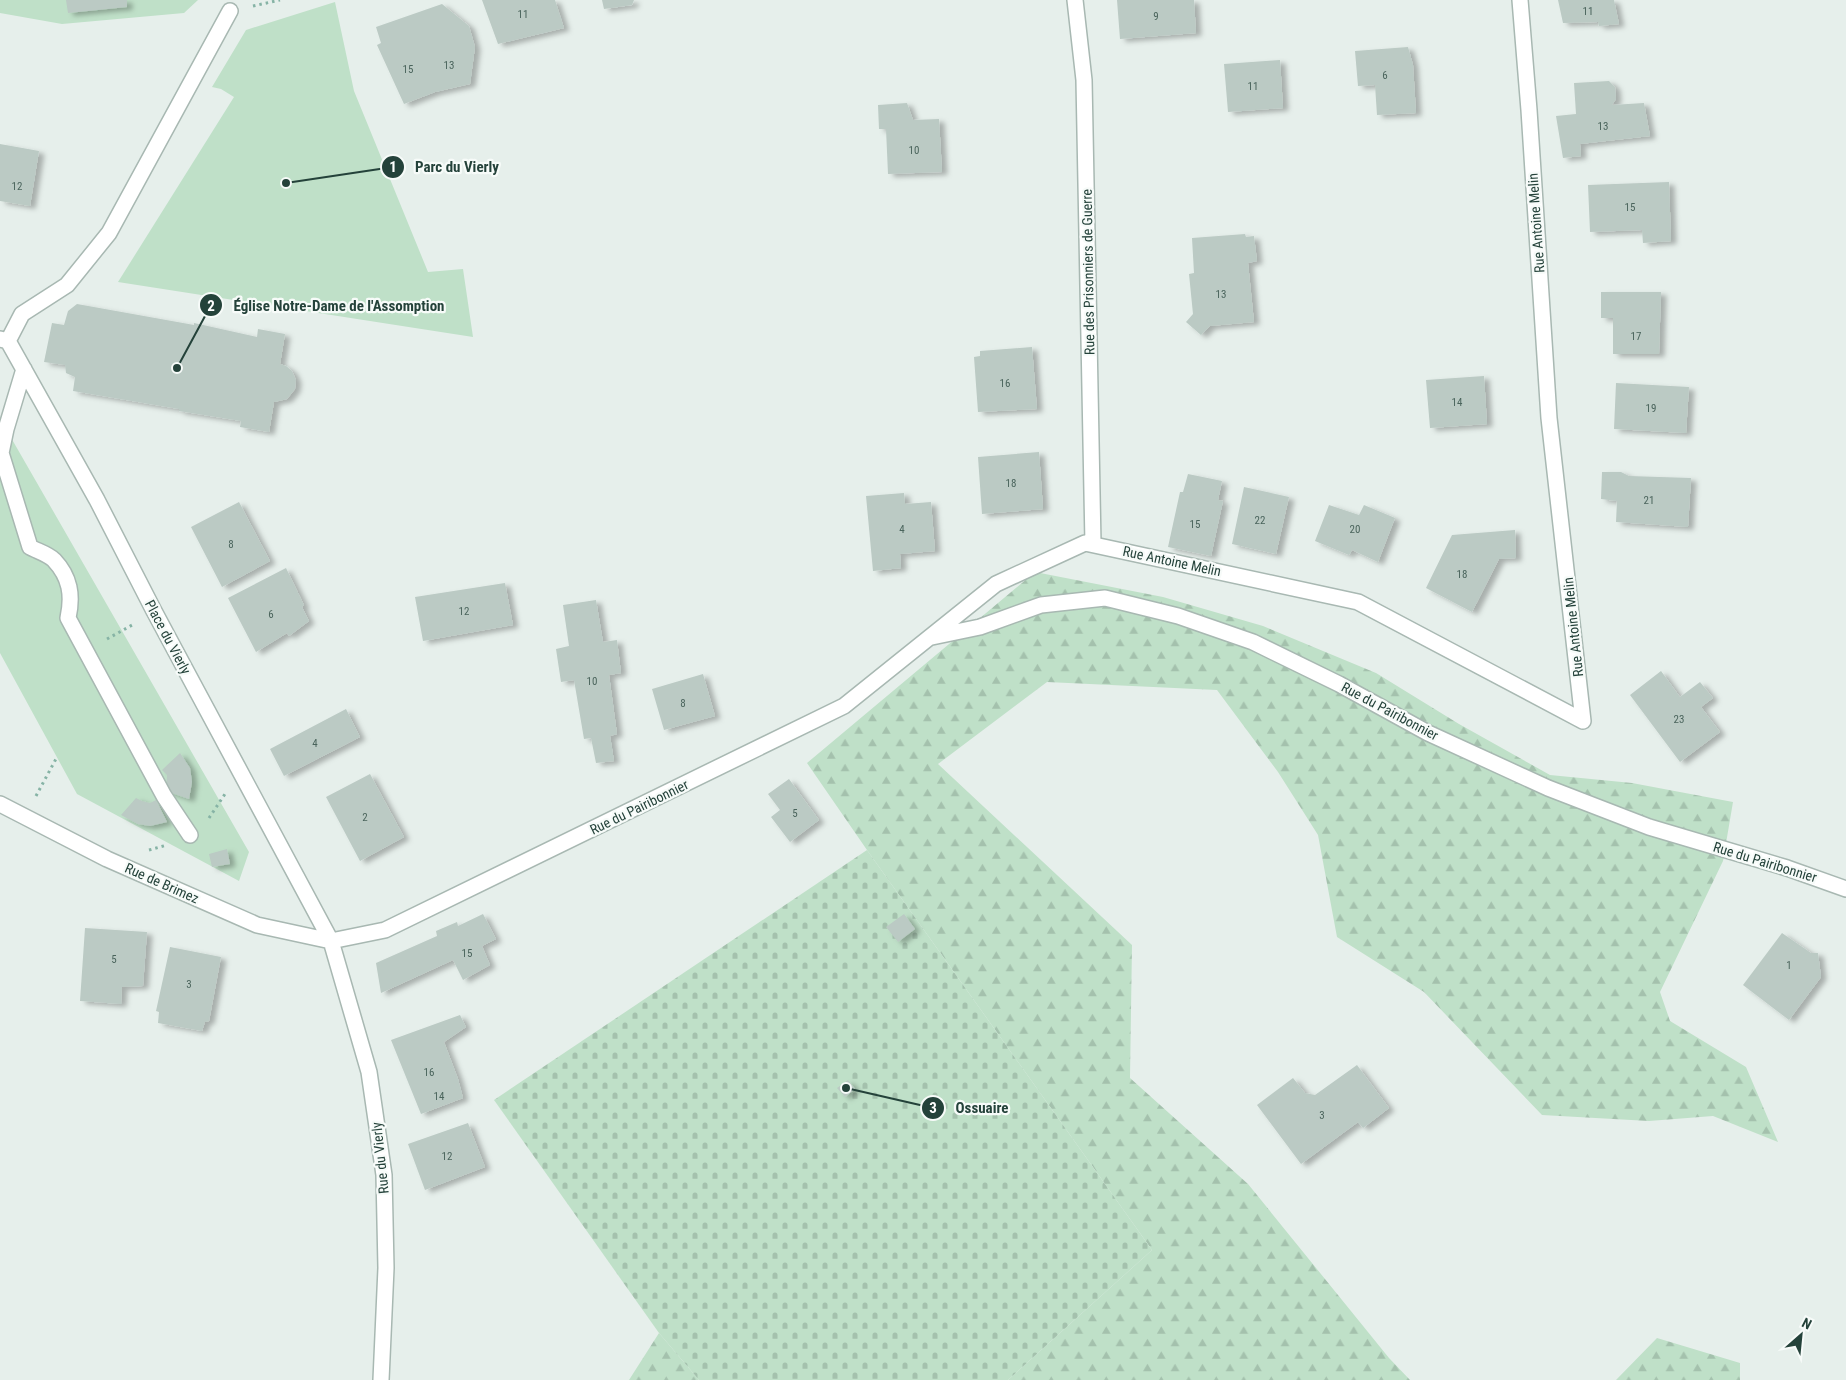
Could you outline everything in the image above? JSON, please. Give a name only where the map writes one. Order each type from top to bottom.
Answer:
[{"type":"street","name":"Rue des Prisonniers de Guerre","points":[[1075,0],[1084,80],[1089,544]]},
{"type":"street","name":"Rue Antoine Melin","points":[[1089,544],[1358,602],[1583,721],[1549,418],[1530,120],[1520,0]]},
{"type":"street","points":[[4,340],[22,314],[67,285],[109,233],[230,12]]},
{"type":"street","name":"Place du Vierly","points":[[4,340],[24,369],[97,500],[331,941]]},
{"type":"street","points":[[24,369],[6,429],[1,453],[8,482],[30,547],[53,559],[69,581],[72,603],[68,618],[164,796],[190,835]]},
{"type":"street","name":"Rue du Pairibonnier","points":[[331,941],[385,930],[844,706],[996,584],[1089,544]]},
{"type":"street","name":"Rue du Pairibonnier","points":[[928,637],[980,627],[1041,605],[1105,598],[1178,616],[1253,642],[1339,684],[1428,733],[1548,788],[1649,827],[1787,868],[1846,889]]},
{"type":"street","name":"Rue de Brimez","points":[[0,804],[107,859],[257,926],[331,941]]},
{"type":"street","name":"Rue du Vierly","points":[[331,941],[369,1072],[384,1175],[386,1268],[381,1380]]},
{"type":"path","points":[[120,632],[128,627]]},
{"type":"path","points":[[25,816],[57,757]]},
{"type":"path","points":[[215,811],[220,803]]},
{"type":"path","points":[[154,849],[165,846]]},
{"type":"green space","points":[[0,0],[198,0],[184,13],[62,24],[0,13]]},
{"type":"green space","points":[[335,2],[354,91],[428,272],[463,269],[473,337],[118,282],[234,97],[221,89],[212,87],[246,30]]},
{"type":"green space","points":[[6,429],[249,852],[239,881],[77,794],[0,653],[0,459]]},
{"type":"green space","points":[[1035,572],[1163,597],[1263,626],[1376,673],[1459,724],[1550,775],[1632,783],[1733,802],[1723,861],[1660,992],[1670,1021],[1746,1067],[1778,1142],[1713,1116],[1649,1121],[1542,1115],[1424,992],[1337,937],[1318,835],[1278,772],[1217,690],[1047,682],[938,764],[1132,945],[1130,1078],[1248,1184],[1389,1358],[1410,1380],[1008,1380],[1152,1250],[807,763]]},
{"type":"green space","points":[[867,850],[1152,1250],[1008,1380],[699,1380],[659,1333],[494,1100]]},
{"type":"green space","points":[[659,1333],[699,1380],[629,1380]]},
{"type":"green space","points":[[1657,1338],[1740,1363],[1740,1380],[1616,1380]]},
{"type":"building","points":[[66,0],[127,0],[127,7],[68,13]]},
{"type":"building","points":[[482,0],[555,0],[564,28],[498,44]]},
{"type":"building","points":[[602,0],[634,0],[632,5],[604,9]]},
{"type":"building","points":[[1117,0],[1194,0],[1196,33],[1120,39]]},
{"type":"building","points":[[1558,0],[1614,0],[1619,24],[1599,26],[1598,22],[1563,23]]},
{"type":"building","points":[[442,4],[469,26],[475,47],[470,84],[435,92],[404,104],[377,45],[381,43],[376,27]]},
{"type":"building","points":[[1408,47],[1413,65],[1416,113],[1377,115],[1375,85],[1358,86],[1355,51]]},
{"type":"building","points":[[1280,60],[1283,108],[1228,112],[1224,64]]},
{"type":"building","points":[[1609,81],[1615,87],[1616,99],[1612,105],[1644,103],[1650,136],[1580,144],[1581,156],[1563,158],[1556,116],[1576,114],[1574,83]]},
{"type":"building","points":[[907,103],[913,120],[939,119],[942,172],[888,174],[886,129],[879,129],[878,105]]},
{"type":"building","points":[[0,144],[39,151],[30,206],[0,201]]},
{"type":"building","points":[[1669,182],[1671,241],[1643,243],[1642,230],[1590,232],[1588,185]]},
{"type":"building","points":[[1245,234],[1246,237],[1254,236],[1257,261],[1248,263],[1254,322],[1210,326],[1201,335],[1186,322],[1193,314],[1189,274],[1194,273],[1192,238]]},
{"type":"building","points":[[1601,292],[1661,292],[1659,354],[1613,354],[1613,318],[1601,318]]},
{"type":"building","points":[[77,304],[194,325],[194,323],[257,337],[258,329],[285,334],[280,364],[292,371],[296,380],[295,389],[287,399],[274,402],[269,432],[240,427],[241,421],[73,391],[75,377],[66,373],[65,365],[44,362],[52,323],[64,325],[68,311]]},
{"type":"building","points":[[1032,347],[1037,409],[978,412],[974,357],[980,356],[980,351]]},
{"type":"building","points":[[1484,376],[1487,424],[1430,428],[1426,380]]},
{"type":"building","points":[[1616,383],[1689,387],[1686,433],[1614,429]]},
{"type":"building","points":[[1039,452],[1043,509],[982,514],[978,457]]},
{"type":"building","points":[[1602,472],[1621,472],[1629,476],[1691,478],[1688,527],[1616,522],[1617,501],[1601,499]]},
{"type":"building","points":[[1188,474],[1222,481],[1218,500],[1223,501],[1211,556],[1168,547],[1180,492],[1183,492]]},
{"type":"building","points":[[1244,487],[1289,497],[1276,554],[1232,544]]},
{"type":"building","points":[[904,493],[905,504],[931,502],[935,551],[900,554],[901,568],[873,571],[866,496]]},
{"type":"building","points":[[239,502],[270,561],[222,587],[191,527]]},
{"type":"building","points":[[1329,505],[1359,515],[1364,505],[1395,518],[1378,562],[1352,550],[1349,555],[1315,541]]},
{"type":"building","points":[[1515,530],[1516,558],[1499,559],[1472,612],[1426,588],[1452,535]]},
{"type":"building","points":[[286,568],[304,605],[302,607],[309,621],[289,636],[287,633],[256,652],[228,598]]},
{"type":"building","points":[[505,583],[513,625],[423,641],[415,597]]},
{"type":"building","points":[[596,600],[603,642],[617,640],[621,673],[609,675],[617,734],[610,736],[614,761],[596,763],[591,738],[584,739],[574,680],[561,682],[556,649],[569,646],[563,605]]},
{"type":"building","points":[[1661,671],[1680,697],[1700,682],[1713,698],[1701,707],[1720,732],[1680,762],[1630,695]]},
{"type":"building","points":[[703,674],[715,716],[664,730],[652,689]]},
{"type":"building","points":[[346,709],[360,737],[284,776],[270,749]]},
{"type":"building","points":[[180,753],[190,768],[192,782],[189,799],[166,791],[167,775],[162,770]]},
{"type":"building","points":[[370,774],[404,837],[360,861],[326,797]]},
{"type":"building","points":[[789,779],[819,820],[790,842],[771,817],[780,810],[768,794]]},
{"type":"building","points":[[136,798],[150,803],[156,800],[167,822],[150,826],[138,824],[121,815]]},
{"type":"building","points":[[227,849],[230,864],[212,867],[209,854]]},
{"type":"building","points":[[483,914],[496,939],[482,946],[490,965],[463,980],[453,960],[381,993],[376,963],[437,936],[436,931],[457,922],[458,926]]},
{"type":"building","points":[[904,914],[915,929],[898,942],[886,927]]},
{"type":"building","points":[[85,928],[147,932],[143,986],[122,987],[121,1004],[80,1001]]},
{"type":"building","points":[[1782,933],[1811,953],[1818,953],[1821,977],[1789,1020],[1743,985]]},
{"type":"building","points":[[170,947],[221,957],[209,1021],[205,1022],[202,1031],[158,1023],[159,1012],[156,1011]]},
{"type":"building","points":[[460,1015],[466,1027],[444,1042],[463,1098],[421,1114],[391,1040]]},
{"type":"building","points":[[1357,1065],[1389,1108],[1363,1128],[1358,1122],[1301,1164],[1257,1105],[1293,1078],[1305,1093],[1315,1095]]},
{"type":"building","points":[[848,1080],[855,1089],[845,1097],[837,1088]]},
{"type":"building","points":[[468,1123],[485,1167],[425,1190],[408,1144]]},
{"type":"place","name":"Parc du Vierly","points":[[286,183]]},
{"type":"place","name":"Église Notre-Dame de l'Assomption","points":[[177,368]]},
{"type":"place","name":"Ossuaire","points":[[846,1088]]}]
